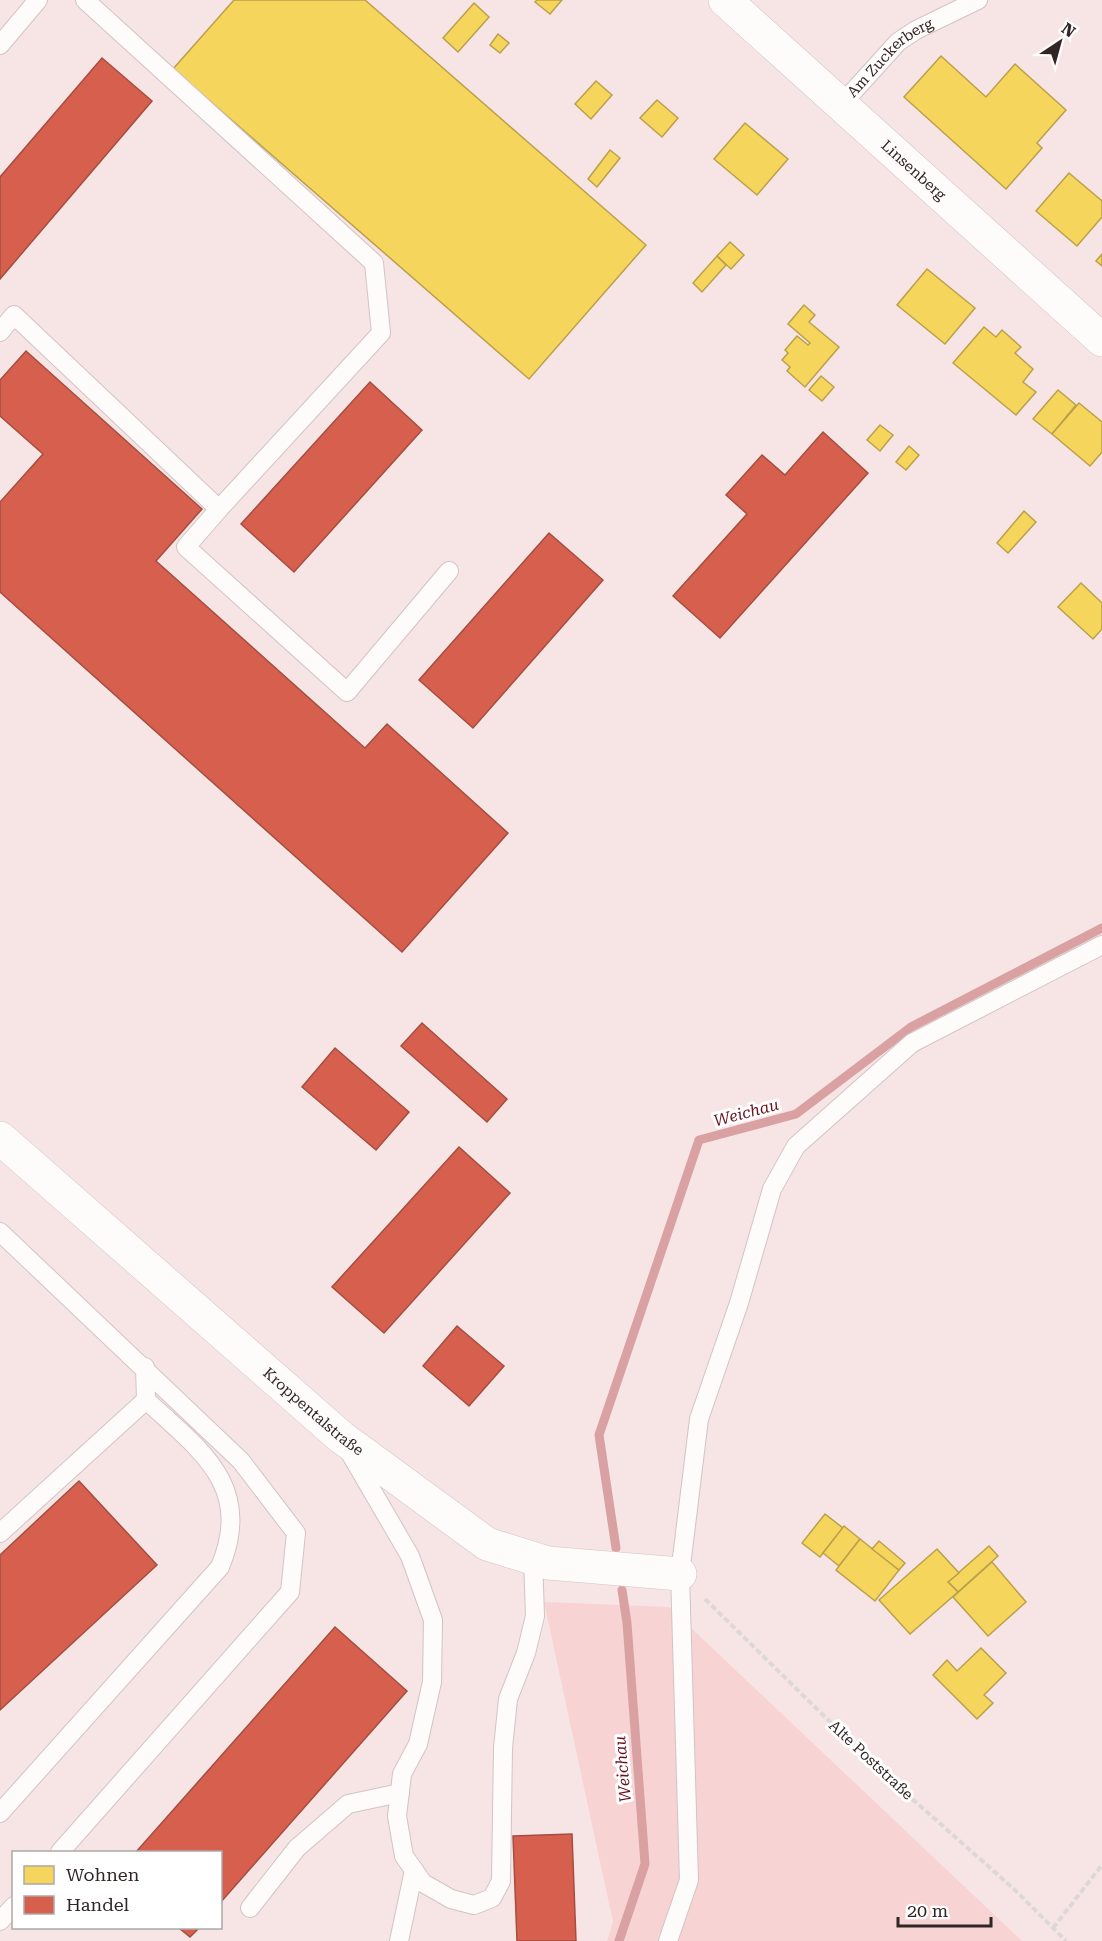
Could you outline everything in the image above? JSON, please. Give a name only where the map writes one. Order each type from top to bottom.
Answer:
[{"type":"street","name":"Linsenberg","points":[[725,0],[1102,340]]},
{"type":"street","name":"Kroppentalstraße","points":[[0,1138],[340,1437],[487,1544],[548,1563],[680,1574]]},
{"type":"lane","points":[[0,45],[38,0]]},
{"type":"lane","points":[[85,0],[374,263],[381,333],[186,547],[347,692],[449,571]]},
{"type":"lane","name":"Am Zuckerberg","points":[[841,105],[898,42],[916,30],[978,0]]},
{"type":"lane","points":[[0,332],[14,315],[219,509]]},
{"type":"lane","points":[[668,1941],[689,1880],[680,1574],[699,1419],[739,1303],[772,1189],[796,1146],[912,1043],[1102,945]]},
{"type":"lane","points":[[0,1232],[242,1461],[296,1533],[290,1592],[61,1851]]},
{"type":"lane","points":[[0,1813],[220,1567],[230,1543],[231,1518],[227,1489],[197,1446],[146,1400],[145,1368]]},
{"type":"lane","points":[[0,1533],[146,1400]]},
{"type":"lane","points":[[340,1437],[410,1556],[433,1620],[432,1682],[418,1744],[402,1774],[397,1816],[404,1856],[423,1882],[451,1899],[474,1905],[492,1898],[501,1881],[503,1748],[508,1700],[526,1653],[535,1616],[533,1557]]},
{"type":"lane","points":[[250,1908],[297,1848],[348,1804],[400,1793]]},
{"type":"lane","points":[[399,1941],[414,1870]]},
{"type":"lane","points":[[0,1921],[12,1908]]},
{"type":"path","name":"Alte Poststraße","points":[[680,1574],[876,1767],[1014,1889],[1066,1941]]},
{"type":"path","points":[[1053,1928],[1102,1865]]},
{"type":"shaded area","points":[[544,1602],[669,1607],[1022,1941],[607,1941],[613,1922]]},
{"type":"building: Wohnen","points":[[234,0],[365,0],[646,245],[529,379],[173,69]]},
{"type":"building: Wohnen","points":[[537,0],[562,0],[550,14],[535,2]]},
{"type":"building: Wohnen","points":[[474,3],[489,17],[458,52],[443,38]]},
{"type":"building: Wohnen","points":[[498,34],[509,43],[500,53],[490,45]]},
{"type":"building: Wohnen","points":[[941,56],[986,97],[1015,64],[1066,110],[1037,143],[1042,148],[1006,189],[904,97]]},
{"type":"building: Wohnen","points":[[596,81],[612,95],[591,119],[575,104]]},
{"type":"building: Wohnen","points":[[657,100],[678,118],[662,137],[640,118]]},
{"type":"building: Wohnen","points":[[745,123],[788,159],[757,195],[714,159]]},
{"type":"building: Wohnen","points":[[610,150],[620,158],[597,187],[588,179]]},
{"type":"building: Wohnen","points":[[1069,173],[1102,201],[1102,217],[1077,246],[1036,211]]},
{"type":"building: Wohnen","points":[[730,242],[744,255],[731,269],[717,256]]},
{"type":"building: Wohnen","points":[[1102,254],[1102,266],[1096,261]]},
{"type":"building: Wohnen","points":[[717,256],[726,265],[702,292],[693,283]]},
{"type":"building: Wohnen","points":[[927,269],[975,308],[945,344],[897,305]]},
{"type":"building: Wohnen","points":[[804,305],[815,315],[809,322],[839,347],[805,387],[787,371],[790,367],[782,360],[788,353],[785,350],[797,336],[808,345],[810,343],[788,324]]},
{"type":"building: Wohnen","points":[[984,327],[996,337],[1002,330],[1021,347],[1015,353],[1033,369],[1023,382],[1036,392],[1016,415],[953,363]]},
{"type":"building: Wohnen","points":[[821,376],[834,387],[822,401],[809,390]]},
{"type":"building: Wohnen","points":[[1058,390],[1076,405],[1052,434],[1033,419]]},
{"type":"building: Wohnen","points":[[1079,403],[1102,422],[1102,452],[1090,466],[1052,434]]},
{"type":"building: Wohnen","points":[[880,425],[893,435],[880,451],[867,440]]},
{"type":"building: Wohnen","points":[[909,446],[919,455],[906,470],[896,462]]},
{"type":"building: Wohnen","points":[[1024,511],[1036,522],[1008,553],[997,543]]},
{"type":"building: Wohnen","points":[[1081,583],[1102,603],[1102,629],[1093,639],[1058,607]]},
{"type":"building: Wohnen","points":[[825,1514],[843,1528],[820,1557],[802,1543]]},
{"type":"building: Wohnen","points":[[844,1526],[860,1539],[839,1566],[823,1553]]},
{"type":"building: Wohnen","points":[[860,1539],[899,1570],[875,1601],[836,1570]]},
{"type":"building: Wohnen","points":[[879,1541],[905,1563],[899,1570],[872,1549]]},
{"type":"building: Wohnen","points":[[989,1546],[998,1556],[958,1592],[948,1582]]},
{"type":"building: Wohnen","points":[[937,1549],[959,1573],[948,1582],[958,1592],[910,1634],[879,1600]]},
{"type":"building: Wohnen","points":[[992,1562],[1026,1602],[988,1636],[953,1597]]},
{"type":"building: Wohnen","points":[[981,1648],[1006,1673],[984,1695],[993,1703],[977,1719],[933,1675],[947,1660],[957,1671]]},
{"type":"building: Handel","points":[[102,58],[152,101],[0,279],[0,177]]},
{"type":"building: Handel","points":[[26,351],[202,509],[156,561],[365,748],[387,724],[508,833],[402,952],[0,592],[0,502],[43,454],[0,416],[0,380]]},
{"type":"building: Handel","points":[[370,382],[422,430],[294,572],[241,524]]},
{"type":"building: Handel","points":[[823,432],[868,473],[720,638],[673,596],[747,514],[726,495],[762,455],[785,475]]},
{"type":"building: Handel","points":[[549,533],[603,580],[473,728],[419,680]]},
{"type":"building: Handel","points":[[422,1023],[507,1099],[487,1122],[401,1046]]},
{"type":"building: Handel","points":[[335,1048],[409,1112],[376,1150],[302,1087]]},
{"type":"building: Handel","points":[[459,1147],[510,1193],[384,1333],[332,1287]]},
{"type":"building: Handel","points":[[457,1326],[504,1366],[469,1406],[423,1366]]},
{"type":"building: Handel","points":[[79,1481],[157,1565],[0,1710],[0,1555]]},
{"type":"building: Handel","points":[[335,1627],[407,1691],[222,1901],[222,1851],[137,1851]]},
{"type":"building: Handel","points":[[572,1834],[576,1941],[517,1941],[513,1836]]},
{"type":"building: Handel","points":[[180,1929],[198,1929],[190,1937]]},
{"type":"waterway","name":"Weichau","points":[[616,1548],[599,1435],[699,1140],[796,1114],[911,1027],[1102,928]]},
{"type":"waterway","name":"Weichau","points":[[619,1941],[645,1864],[627,1623],[622,1590]]}]
